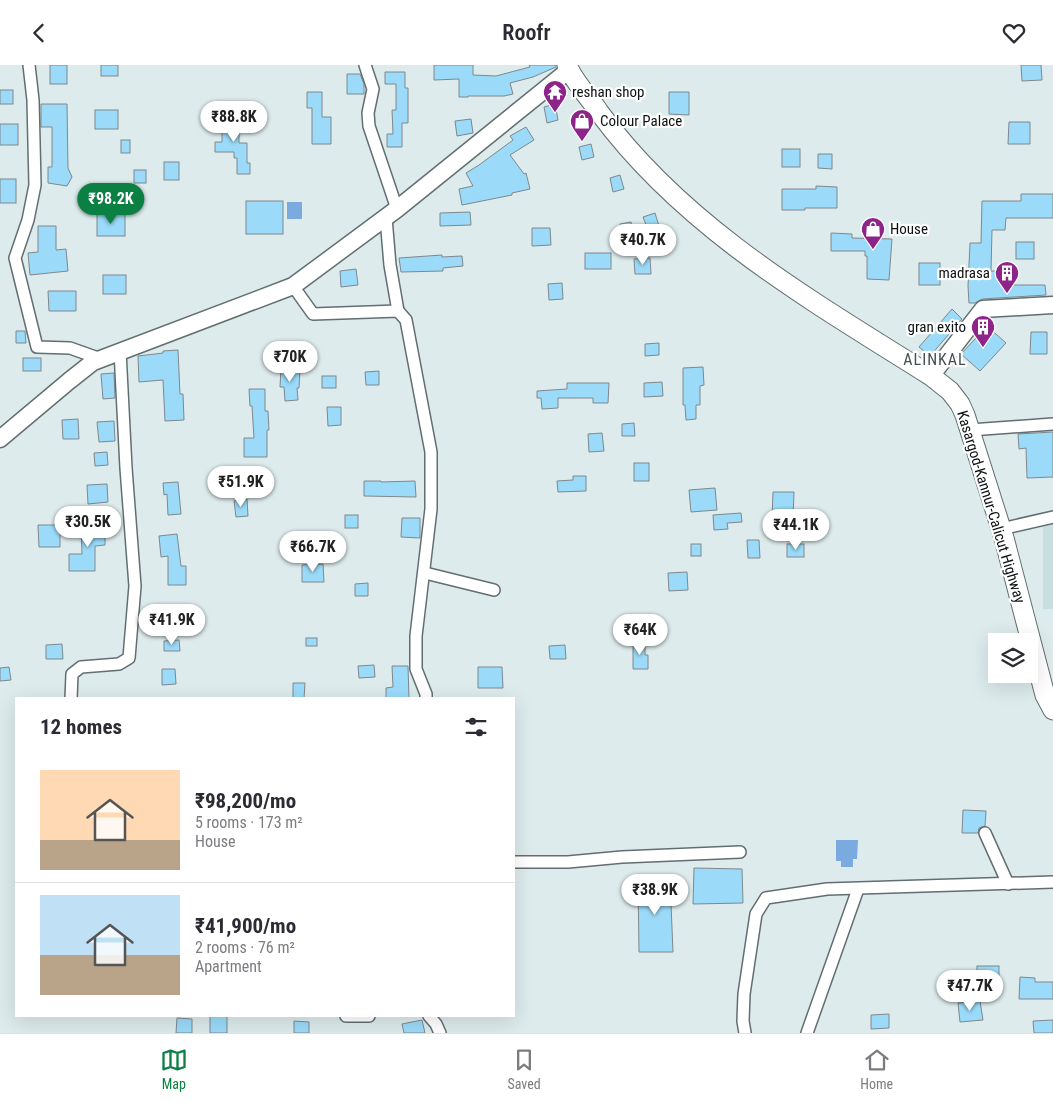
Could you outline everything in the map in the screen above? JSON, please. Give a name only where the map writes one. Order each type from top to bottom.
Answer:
[{"type":"highway","name":"Kasargod-Kannur-Calicut Highway","points":[[568,68],[616,135],[684,205],[780,281],[931,376],[950,391],[960,404],[1001,529],[1045,695],[1053,710]]},
{"type":"main road","points":[[0,439],[93,362],[294,286],[391,214],[568,68]]},
{"type":"main road","points":[[931,376],[982,309],[1053,305]]},
{"type":"street","points":[[29,65],[33,100],[35,185],[28,220],[15,258],[37,347],[70,347],[101,359]]},
{"type":"street","points":[[365,65],[373,89],[368,113],[369,126],[391,214],[390,265],[398,311],[406,320],[431,452],[431,509],[416,637],[416,669],[426,697]]},
{"type":"street","points":[[294,286],[312,314],[398,311]]},
{"type":"street","points":[[71,697],[72,674],[81,667],[119,664],[130,659],[135,586],[120,351]]},
{"type":"street","points":[[970,430],[1053,424]]},
{"type":"street","points":[[1001,529],[1053,517]]},
{"type":"street","points":[[425,573],[494,590]]},
{"type":"street","points":[[985,833],[1008,884]]},
{"type":"street","points":[[515,861],[568,862],[622,857],[740,852]]},
{"type":"street","points":[[745,1033],[743,1021],[744,994],[756,914],[766,898],[826,889],[1053,882]]},
{"type":"street","points":[[807,1033],[858,889]]},
{"type":"street","points":[[430,1017],[440,1033]]},
{"type":"shaded area","points":[[1043,523],[1053,523],[1053,609],[1043,609]]},
{"type":"water","points":[[287,202],[302,202],[302,219],[287,219]]},
{"type":"water","points":[[836,840],[858,840],[857,859],[853,859],[853,867],[841,867],[841,861],[836,861]]},
{"type":"building","points":[[50,65],[67,65],[67,84],[50,84]]},
{"type":"building","points":[[101,65],[118,65],[118,76],[101,76]]},
{"type":"building","points":[[434,65],[473,65],[473,75],[496,76],[530,67],[529,65],[556,65],[556,67],[533,77],[510,83],[513,94],[459,97],[459,79],[434,80]]},
{"type":"building","points":[[1021,65],[1041,65],[1042,80],[1022,81]]},
{"type":"building","points":[[385,72],[405,72],[405,88],[408,88],[408,123],[402,123],[402,147],[387,147],[387,134],[393,134],[392,110],[396,110],[396,84],[385,84]]},
{"type":"building","points":[[347,74],[360,74],[364,84],[364,94],[347,94]]},
{"type":"building","points":[[0,90],[13,90],[13,104],[0,104]]},
{"type":"building","points":[[307,92],[322,92],[322,117],[331,117],[331,144],[312,144],[312,108],[307,108]]},
{"type":"building","points":[[669,92],[689,92],[689,115],[669,114]]},
{"type":"building","points":[[41,104],[67,104],[68,168],[72,177],[67,186],[48,183],[48,167],[52,167],[52,127],[41,127]]},
{"type":"building","points":[[555,104],[558,120],[547,123],[544,107]]},
{"type":"building","points":[[95,110],[118,110],[118,129],[95,129]]},
{"type":"building","points":[[222,114],[239,114],[239,143],[247,143],[247,163],[250,163],[250,174],[237,174],[237,158],[234,158],[234,152],[215,152],[215,142],[222,142]]},
{"type":"building","points":[[471,119],[473,133],[457,136],[455,121]]},
{"type":"building","points":[[1009,122],[1030,122],[1030,144],[1008,144]]},
{"type":"building","points":[[0,124],[18,124],[18,145],[0,145]]},
{"type":"building","points":[[526,127],[534,140],[510,155],[524,174],[526,173],[530,189],[512,193],[512,195],[462,205],[459,189],[473,186],[466,173],[513,140],[510,136]]},
{"type":"building","points":[[121,140],[130,140],[130,153],[121,153]]},
{"type":"building","points":[[591,144],[594,157],[582,160],[579,147]]},
{"type":"building","points":[[782,149],[800,149],[800,167],[782,167]]},
{"type":"building","points":[[818,154],[832,154],[832,169],[818,168]]},
{"type":"building","points":[[164,162],[179,162],[179,180],[164,180]]},
{"type":"building","points":[[134,170],[146,170],[146,183],[134,183]]},
{"type":"building","points":[[620,175],[624,189],[613,192],[610,178]]},
{"type":"building","points":[[0,179],[16,179],[16,203],[0,203]]},
{"type":"building","points":[[816,186],[837,187],[837,208],[782,210],[782,189],[816,189]]},
{"type":"building","points":[[1021,194],[1053,194],[1053,218],[1006,218],[1005,230],[992,230],[991,271],[1003,271],[1003,285],[1045,285],[1046,295],[982,299],[975,303],[969,303],[970,243],[981,243],[982,201],[1021,201]]},
{"type":"building","points":[[246,201],[283,201],[283,234],[246,234]]},
{"type":"building","points":[[470,212],[471,225],[440,226],[440,213]]},
{"type":"building","points":[[97,213],[125,213],[125,236],[97,236]]},
{"type":"building","points":[[655,213],[659,226],[648,230],[643,217]]},
{"type":"building","points":[[631,222],[633,234],[623,236],[620,224]]},
{"type":"building","points":[[38,226],[56,226],[56,250],[66,249],[68,271],[30,275],[28,253],[38,252]]},
{"type":"building","points":[[532,228],[550,228],[551,245],[532,246]]},
{"type":"building","points":[[831,233],[852,234],[852,238],[892,239],[889,280],[867,279],[867,256],[865,256],[865,251],[831,251]]},
{"type":"building","points":[[1016,242],[1034,242],[1034,259],[1016,259]]},
{"type":"building","points":[[585,253],[611,253],[611,269],[585,269]]},
{"type":"building","points":[[442,255],[442,257],[462,256],[463,266],[443,268],[443,271],[401,272],[399,258]]},
{"type":"building","points":[[650,258],[651,274],[635,274],[634,259]]},
{"type":"building","points":[[919,263],[940,263],[940,285],[919,285]]},
{"type":"building","points":[[356,269],[358,285],[341,287],[340,271]]},
{"type":"building","points":[[103,275],[126,275],[126,294],[103,294]]},
{"type":"building","points":[[562,283],[563,299],[549,300],[548,284]]},
{"type":"building","points":[[48,291],[76,291],[76,311],[49,311]]},
{"type":"building","points":[[952,309],[962,319],[930,356],[919,347]]},
{"type":"building","name":"gran exito","points":[[987,326],[1006,343],[980,371],[961,354]]},
{"type":"building","points":[[16,331],[25,331],[26,343],[16,343]]},
{"type":"building","points":[[1031,332],[1047,332],[1047,354],[1030,354]]},
{"type":"building","points":[[659,343],[659,355],[645,356],[645,344]]},
{"type":"building","points":[[178,350],[180,394],[183,394],[184,420],[165,421],[163,380],[139,382],[138,356]]},
{"type":"building","points":[[23,358],[41,358],[41,371],[23,371]]},
{"type":"building","points":[[703,367],[704,385],[700,386],[700,405],[696,405],[696,419],[686,420],[685,405],[683,405],[683,368]]},
{"type":"building","points":[[281,368],[300,369],[299,388],[297,388],[298,400],[285,401],[284,387],[280,387]]},
{"type":"building","points":[[379,371],[379,385],[366,385],[365,372]]},
{"type":"building","points":[[114,373],[115,398],[103,399],[101,374]]},
{"type":"building","points":[[322,376],[336,376],[336,388],[322,388]]},
{"type":"building","points":[[662,382],[663,396],[644,397],[644,383]]},
{"type":"building","points":[[567,383],[609,383],[608,403],[593,403],[593,398],[558,398],[558,408],[542,409],[541,398],[537,398],[537,391],[567,389]]},
{"type":"building","points":[[249,389],[265,389],[265,411],[268,411],[269,430],[267,430],[267,457],[244,457],[244,438],[254,438]]},
{"type":"building","points":[[327,407],[341,407],[341,425],[328,426]]},
{"type":"building","points":[[78,419],[79,439],[63,439],[62,420]]},
{"type":"building","points":[[114,421],[115,441],[99,442],[97,422]]},
{"type":"building","points":[[634,423],[635,436],[622,436],[622,424]]},
{"type":"building","points":[[1053,432],[1053,477],[1027,478],[1026,448],[1019,449],[1018,434]]},
{"type":"building","points":[[602,433],[604,451],[589,452],[588,434]]},
{"type":"building","points":[[107,452],[108,465],[95,466],[94,453]]},
{"type":"building","points":[[634,463],[649,463],[649,481],[634,481]]},
{"type":"building","points":[[573,476],[586,476],[586,491],[558,492],[557,481],[573,480]]},
{"type":"building","points":[[364,481],[415,481],[416,497],[364,496]]},
{"type":"building","points":[[178,482],[181,514],[168,515],[167,494],[164,495],[163,483]]},
{"type":"building","points":[[107,484],[108,502],[88,504],[87,485]]},
{"type":"building","points":[[715,488],[717,510],[691,512],[689,490]]},
{"type":"building","points":[[773,492],[794,492],[793,518],[772,518]]},
{"type":"building","points":[[247,499],[248,516],[236,517],[234,501]]},
{"type":"building","points":[[741,513],[742,522],[727,523],[728,529],[714,530],[713,515]]},
{"type":"building","points":[[345,515],[358,515],[358,528],[345,528]]},
{"type":"building","points":[[402,518],[420,518],[420,538],[401,537]]},
{"type":"building","points":[[105,523],[105,545],[95,546],[95,571],[69,571],[69,554],[82,554],[81,524]]},
{"type":"building","points":[[38,525],[60,525],[60,547],[39,547]]},
{"type":"building","points":[[177,534],[181,566],[186,566],[186,585],[168,585],[168,556],[161,557],[159,536]]},
{"type":"building","points":[[747,540],[759,540],[760,558],[748,558]]},
{"type":"building","points":[[691,544],[701,544],[701,556],[691,556]]},
{"type":"building","points":[[787,544],[804,544],[804,557],[787,557]]},
{"type":"building","points":[[323,564],[324,582],[302,582],[302,565]]},
{"type":"building","points":[[687,572],[688,590],[669,591],[668,573]]},
{"type":"building","points":[[368,583],[368,596],[355,596],[355,584]]},
{"type":"building","points":[[306,638],[317,638],[317,646],[306,646]]},
{"type":"building","points":[[179,640],[180,651],[164,651],[164,641]]},
{"type":"building","points":[[633,641],[645,641],[648,669],[633,669]]},
{"type":"building","points":[[62,644],[63,659],[46,659],[46,645]]},
{"type":"building","points":[[565,645],[566,659],[550,659],[549,646]]},
{"type":"building","points":[[374,665],[375,677],[359,678],[358,666]]},
{"type":"building","points":[[392,666],[408,666],[409,697],[386,697],[386,688],[393,687]]},
{"type":"building","points":[[9,667],[11,680],[0,681],[0,668]]},
{"type":"building","points":[[478,667],[502,667],[503,688],[478,688]]},
{"type":"building","points":[[162,669],[175,669],[176,684],[162,685]]},
{"type":"building","points":[[293,683],[305,683],[304,697],[293,697]]},
{"type":"building","points":[[963,810],[986,811],[985,826],[979,828],[978,833],[962,833]]},
{"type":"building","points":[[694,868],[742,869],[743,903],[693,904]]},
{"type":"building","points":[[638,880],[670,880],[673,952],[639,952]]},
{"type":"building","points":[[977,966],[999,966],[999,988],[977,988]]},
{"type":"building","points":[[1020,977],[1035,978],[1035,982],[1053,982],[1053,999],[1019,999]]},
{"type":"building","points":[[980,1001],[983,1020],[960,1022],[958,1003]]},
{"type":"building","points":[[889,1014],[889,1028],[871,1029],[871,1015]]},
{"type":"building","points":[[210,1017],[227,1017],[227,1033],[210,1033]]},
{"type":"building","points":[[177,1018],[192,1019],[192,1033],[176,1033]]},
{"type":"building","points":[[422,1020],[425,1033],[404,1033],[402,1024]]},
{"type":"building","points":[[1053,1020],[1053,1033],[1034,1033],[1033,1021]]},
{"type":"building","points":[[294,1021],[309,1022],[309,1033],[294,1033]]},
{"type":"place","name":"reshan shop","points":[[555,113]]},
{"type":"place","name":"Colour Palace","points":[[582,142]]},
{"type":"place","name":"House","points":[[873,250]]},
{"type":"place","name":"madrasa","points":[[1007,294]]},
{"type":"place","name":"gran exito","points":[[983,348]]},
{"type":"district","name":"ALINKAL","points":[[935,359]]}]
